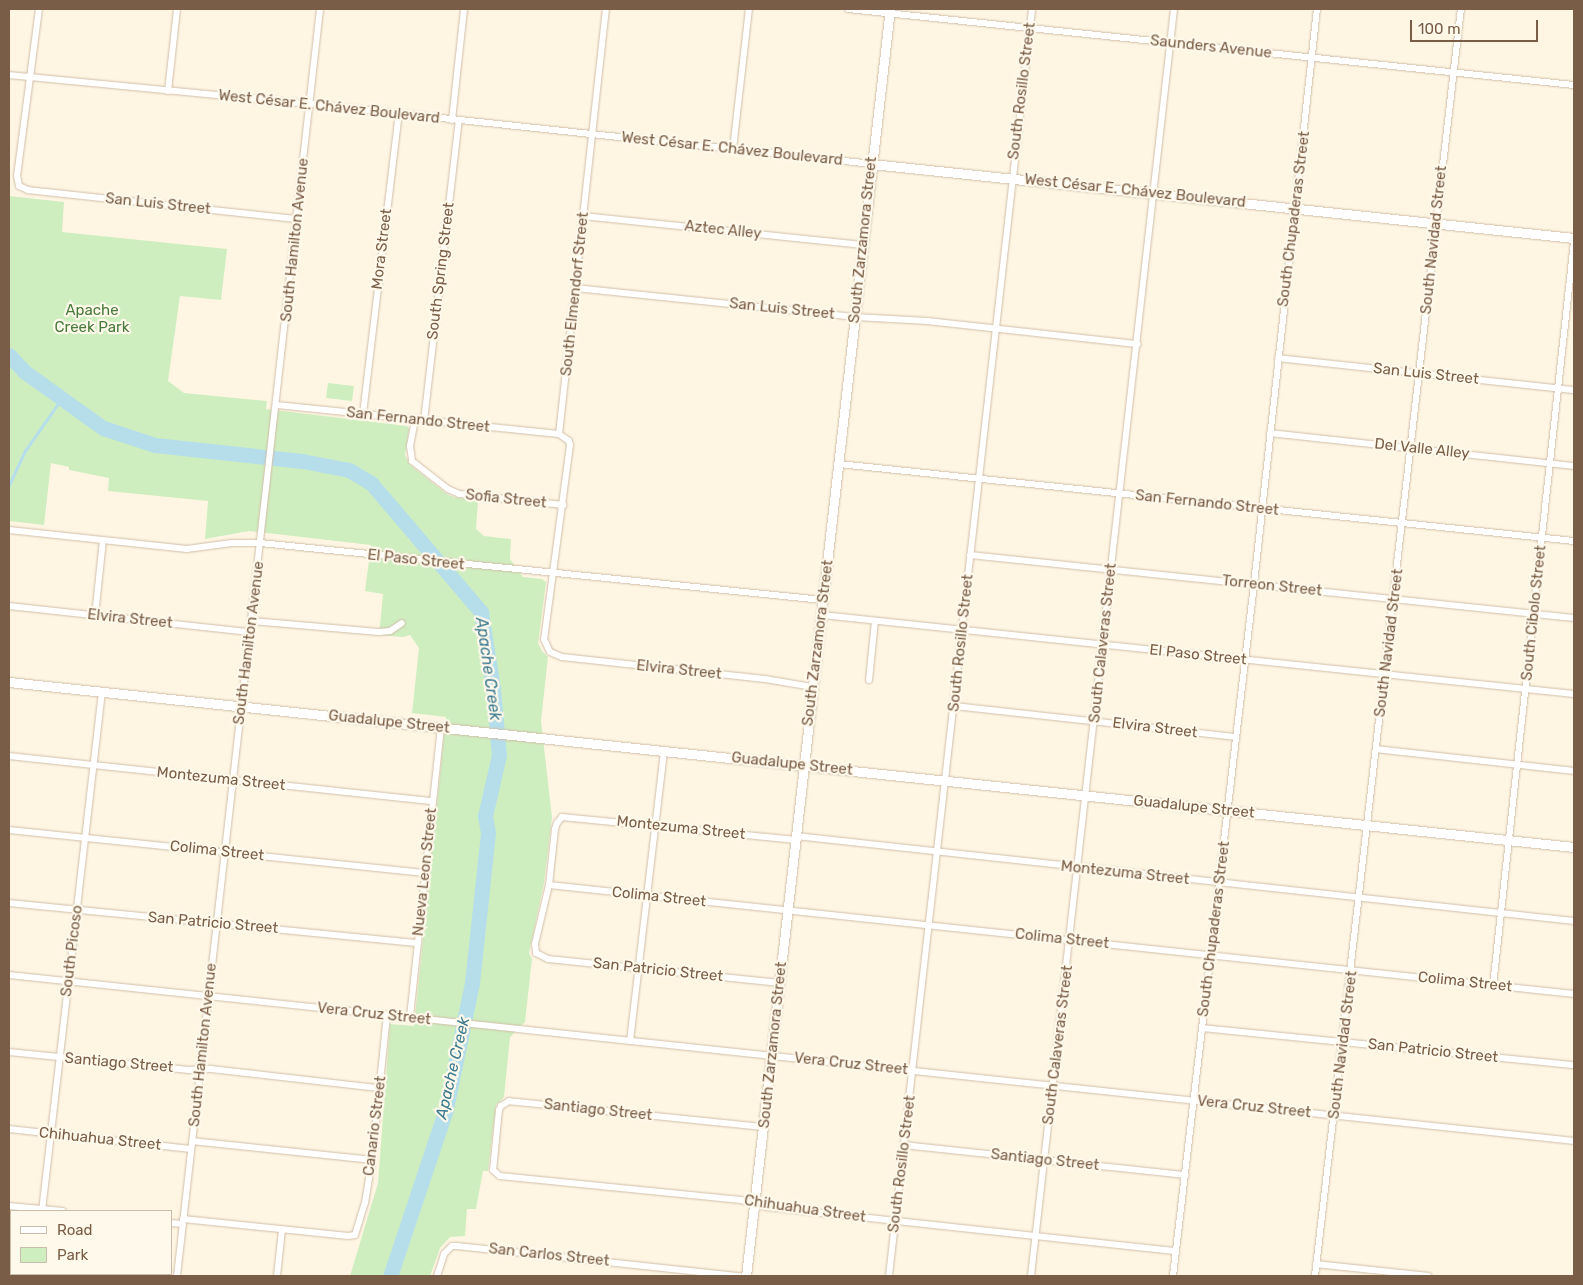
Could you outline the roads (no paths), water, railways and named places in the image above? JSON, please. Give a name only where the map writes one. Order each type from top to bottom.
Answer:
[{"type":"main road","name":"South Zarzamora Street","points":[[746,1276],[890,11]]},
{"type":"main road","name":"West César E. Chávez Boulevard","points":[[872,164],[1574,239]]},
{"type":"main road","name":"Guadalupe Street","points":[[9,682],[1574,847]]},
{"type":"street","points":[[31,77],[39,9]]},
{"type":"street","points":[[168,90],[177,9]]},
{"type":"street","name":"South Hamilton Avenue","points":[[177,1276],[224,851],[266,487],[276,416],[320,9]]},
{"type":"street","name":"South Spring Street","points":[[424,421],[456,120],[464,9]]},
{"type":"street","name":"South Elmendorf Street","points":[[559,434],[606,9]]},
{"type":"street","points":[[733,149],[749,9]]},
{"type":"street","name":"Saunders Avenue","points":[[848,9],[890,11],[1030,28],[1574,85]]},
{"type":"street","name":"South Rosillo Street","points":[[889,1276],[930,925],[970,555],[998,329],[1012,178],[1032,9]]},
{"type":"street","name":"South Calaveras Street","points":[[1031,1276],[1138,344],[1174,9]]},
{"type":"street","name":"South Chupaderas Street","points":[[1173,1276],[1254,584],[1317,9]]},
{"type":"street","name":"South Navidad Street","points":[[1315,1276],[1335,1116],[1461,9]]},
{"type":"street","name":"West César E. Chávez Boulevard","points":[[9,75],[310,104],[872,164]]},
{"type":"street","name":"San Luis Street","points":[[31,77],[17,175],[19,186],[28,190],[297,219]]},
{"type":"street","name":"Mora Street","points":[[363,414],[399,114]]},
{"type":"street","name":"Aztec Alley","points":[[583,216],[863,245]]},
{"type":"street","name":"South Cibolo Street","points":[[1493,986],[1574,239]]},
{"type":"street","name":"San Luis Street","points":[[575,288],[855,316],[928,321],[1138,344]]},
{"type":"street","name":"San Luis Street","points":[[1278,358],[1574,390]]},
{"type":"street","name":"San Fernando Street","points":[[277,405],[559,434]]},
{"type":"street","name":"Sofia Street","points":[[415,420],[410,446],[412,461],[448,489],[459,494],[563,505]]},
{"type":"street","name":"Del Valle Alley","points":[[1270,432],[1574,466]]},
{"type":"street","points":[[553,574],[570,445],[569,441],[559,434]]},
{"type":"street","name":"San Fernando Street","points":[[839,464],[1574,542]]},
{"type":"street","name":"El Paso Street","points":[[9,530],[187,549],[232,543],[260,543],[824,600]]},
{"type":"street","points":[[95,616],[103,540]]},
{"type":"street","name":"Torreon Street","points":[[970,555],[1574,618]]},
{"type":"street","name":"Elvira Street","points":[[553,574],[544,639],[546,648],[553,654],[766,679],[813,687]]},
{"type":"street","name":"Elvira Street","points":[[9,606],[250,632]]},
{"type":"street","name":"El Paso Street","points":[[822,615],[1574,694]]},
{"type":"street","points":[[252,621],[379,632],[390,631],[402,624]]},
{"type":"street","points":[[869,680],[875,621]]},
{"type":"street","name":"South Picoso","points":[[42,1210],[102,692]]},
{"type":"street","name":"Elvira Street","points":[[954,706],[1236,737]]},
{"type":"street","name":"Nueva Leon Street","points":[[410,1017],[441,728]]},
{"type":"street","points":[[1376,749],[1574,771]]},
{"type":"street","points":[[630,1041],[664,750]]},
{"type":"street","name":"Montezuma Street","points":[[9,756],[433,801]]},
{"type":"street","name":"Montezuma Street","points":[[549,885],[557,823],[566,816],[938,852],[1574,921]]},
{"type":"street","name":"Colima Street","points":[[9,830],[426,873]]},
{"type":"street","name":"Colima Street","points":[[549,885],[1574,994]]},
{"type":"street","name":"San Patricio Street","points":[[549,885],[535,944],[537,954],[548,958],[780,983]]},
{"type":"street","name":"San Patricio Street","points":[[9,903],[418,943]]},
{"type":"street","name":"Vera Cruz Street","points":[[9,975],[1574,1141]]},
{"type":"street","name":"Canario Street","points":[[282,1230],[355,1235],[365,1203],[372,1160],[387,1015]]},
{"type":"street","name":"San Patricio Street","points":[[1202,1028],[1574,1064]]},
{"type":"street","name":"Santiago Street","points":[[9,1052],[200,1069],[211,1068],[379,1088]]},
{"type":"street","name":"Santiago Street","points":[[494,1172],[492,1166],[499,1110],[501,1106],[509,1101],[763,1128]]},
{"type":"street","name":"Chihuahua Street","points":[[9,1129],[191,1149]]},
{"type":"street","points":[[192,1141],[372,1160]]},
{"type":"street","name":"Santiago Street","points":[[904,1145],[1185,1175]]},
{"type":"street","name":"Chihuahua Street","points":[[494,1172],[500,1176],[741,1200],[768,1207],[896,1222],[1176,1251]]},
{"type":"street","points":[[9,1206],[42,1210]]},
{"type":"street","points":[[172,1223],[183,1222],[282,1230],[277,1276]]},
{"type":"street","name":"San Carlos Street","points":[[437,1276],[440,1262],[448,1249],[452,1246],[465,1246],[739,1276]]},
{"type":"street","points":[[1316,1264],[1428,1276]]},
{"type":"waterway","name":"Apache Creek","points":[[9,355],[25,372],[103,428],[155,445],[302,461],[349,470],[371,483],[481,612],[493,689],[499,755],[485,816],[488,833],[472,983],[446,1109],[390,1276]]},
{"type":"waterway","points":[[9,485],[25,451],[62,398]]},
{"type":"park label","name":"Apache Creek Park","points":[[92,318]]}]
